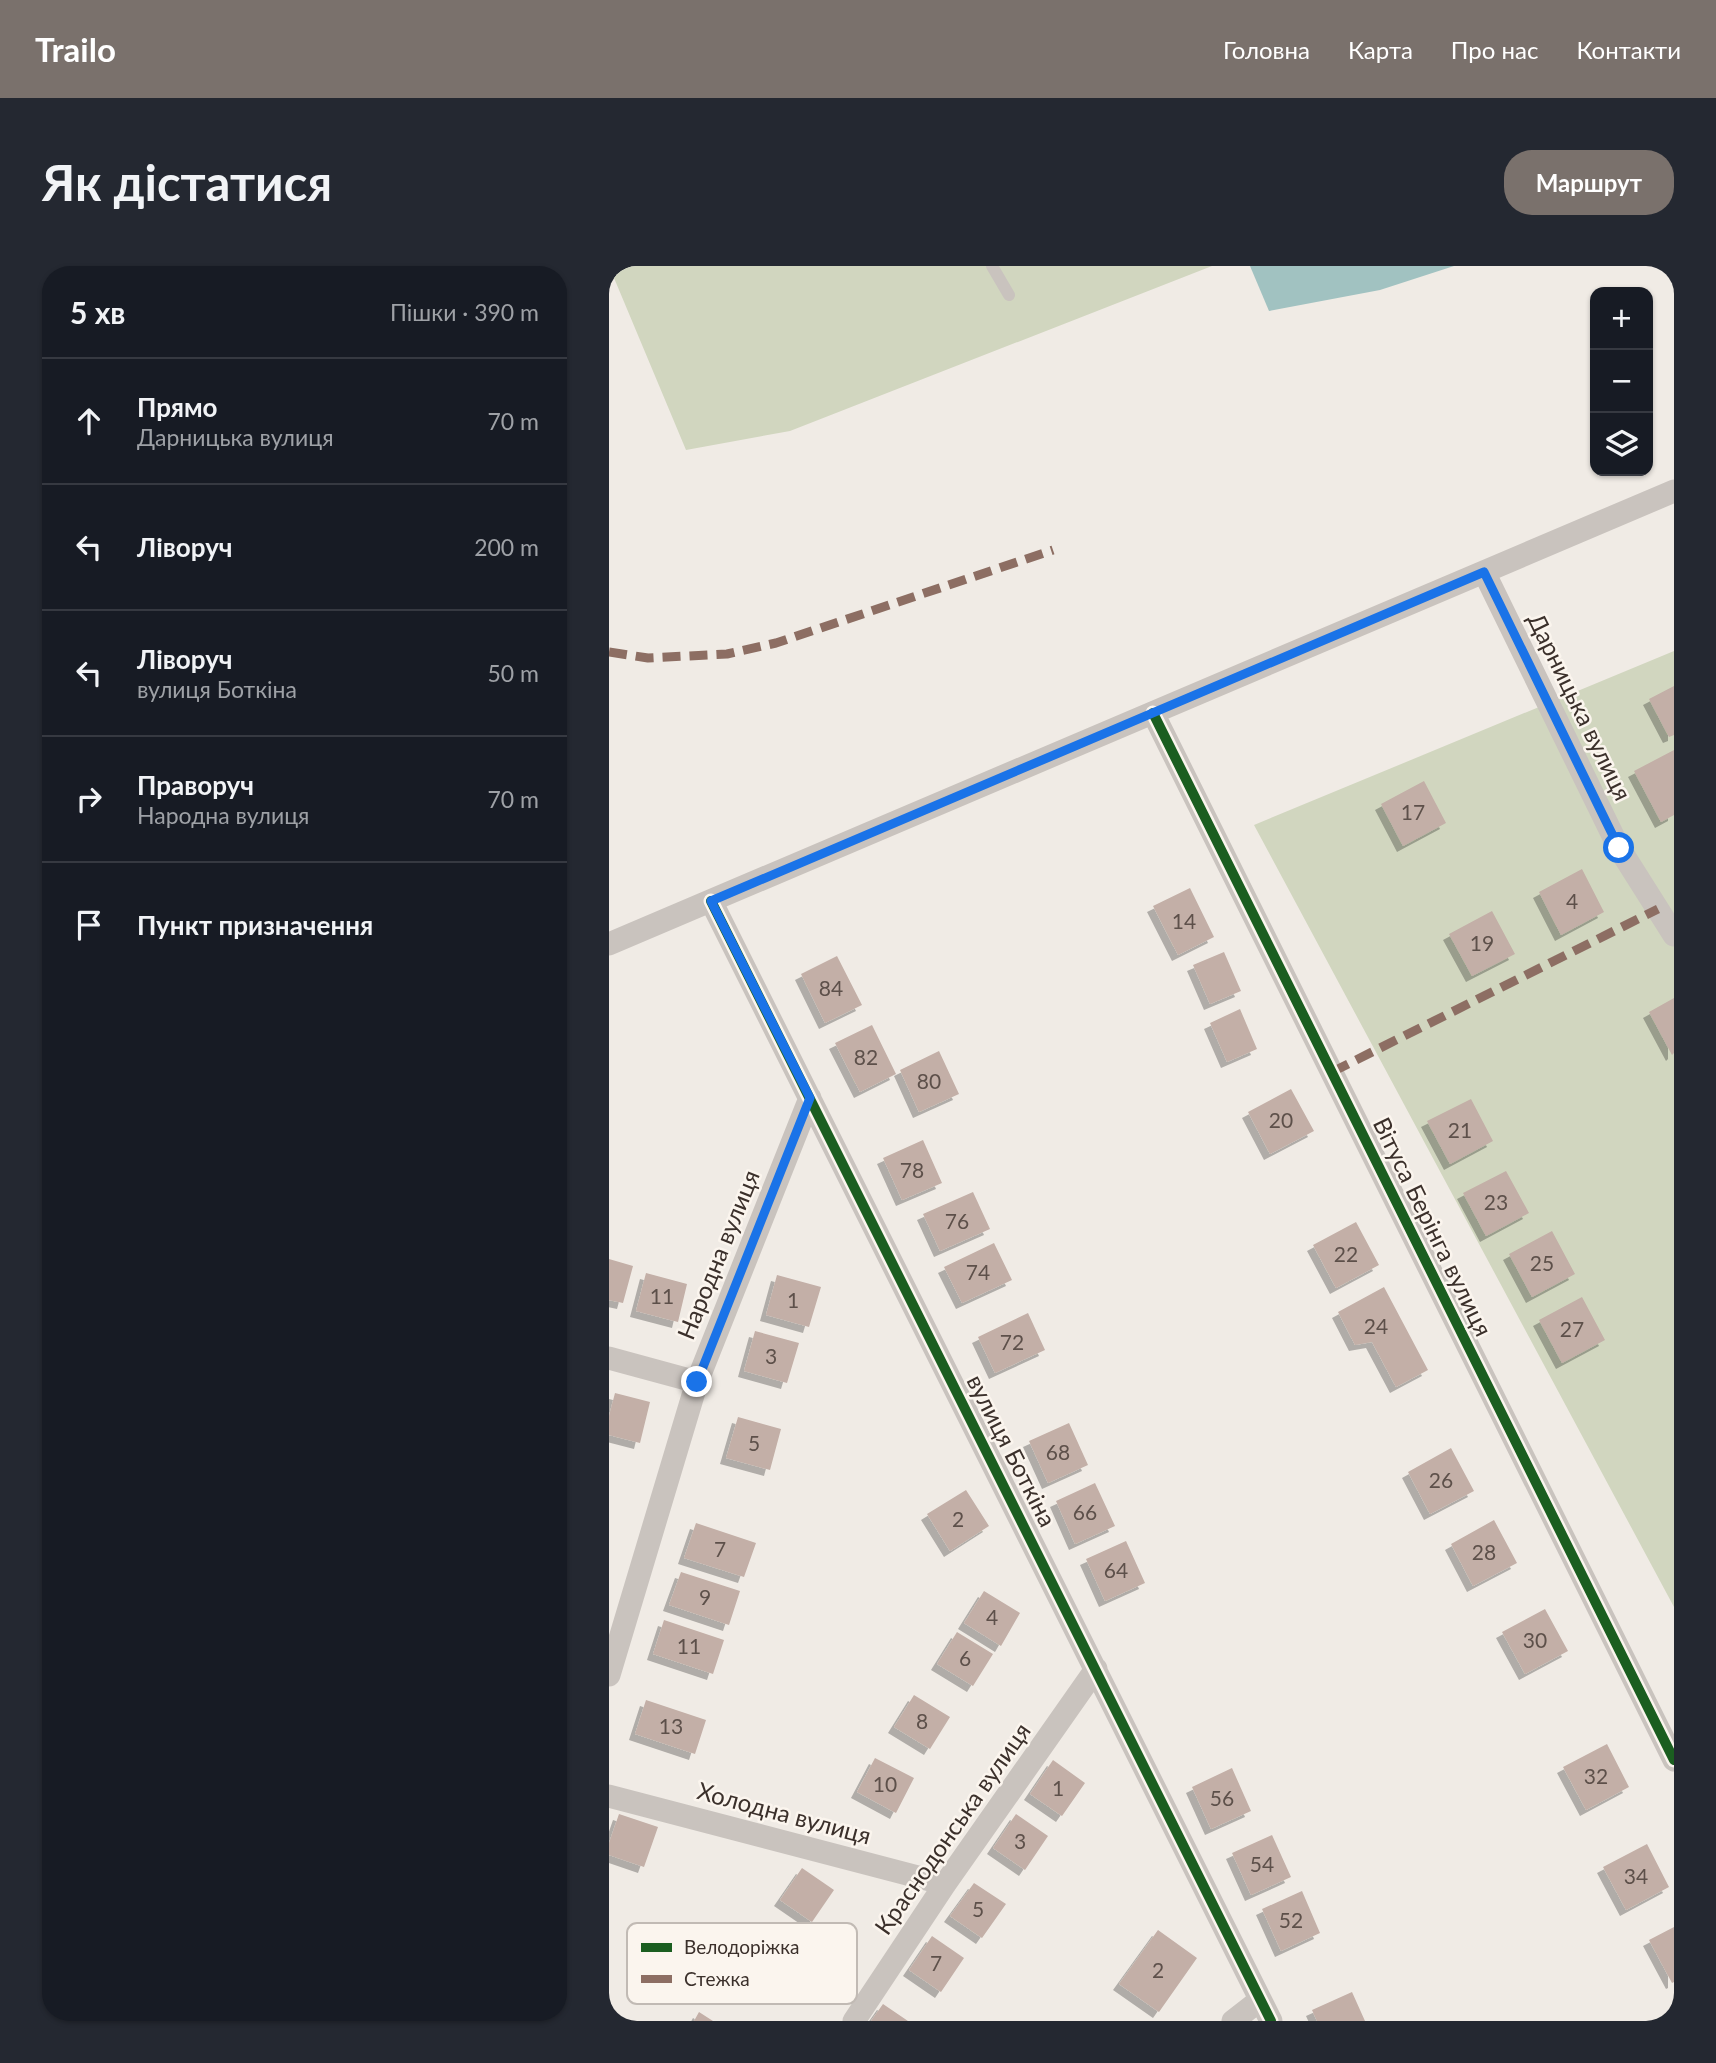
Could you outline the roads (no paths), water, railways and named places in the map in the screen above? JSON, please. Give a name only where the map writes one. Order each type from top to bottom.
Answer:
[{"type":"street","points":[[609,944],[1674,491]]},
{"type":"street","name":"Дарницька вулиця","points":[[1484,572],[1619,848],[1674,935]]},
{"type":"street","name":"Вітуса Берінга вулиця","points":[[1153,713],[1674,1760]]},
{"type":"street","name":"вулиця Боткіна","points":[[711,901],[1271,2021]]},
{"type":"street","name":"Народна вулиця","points":[[609,1675],[697,1382],[810,1098]]},
{"type":"street","points":[[609,1358],[697,1382]]},
{"type":"street","name":"Краснодонська вулиця","points":[[854,2021],[945,1884],[1096,1669]]},
{"type":"street","name":"Холодна вулиця","points":[[609,1796],[945,1884]]},
{"type":"street","points":[[1233,2021],[1260,2000]]},
{"type":"lane","points":[[992,266],[1009,295]]},
{"type":"water","points":[[1250,266],[1454,266],[1380,290],[1269,311]]}]
